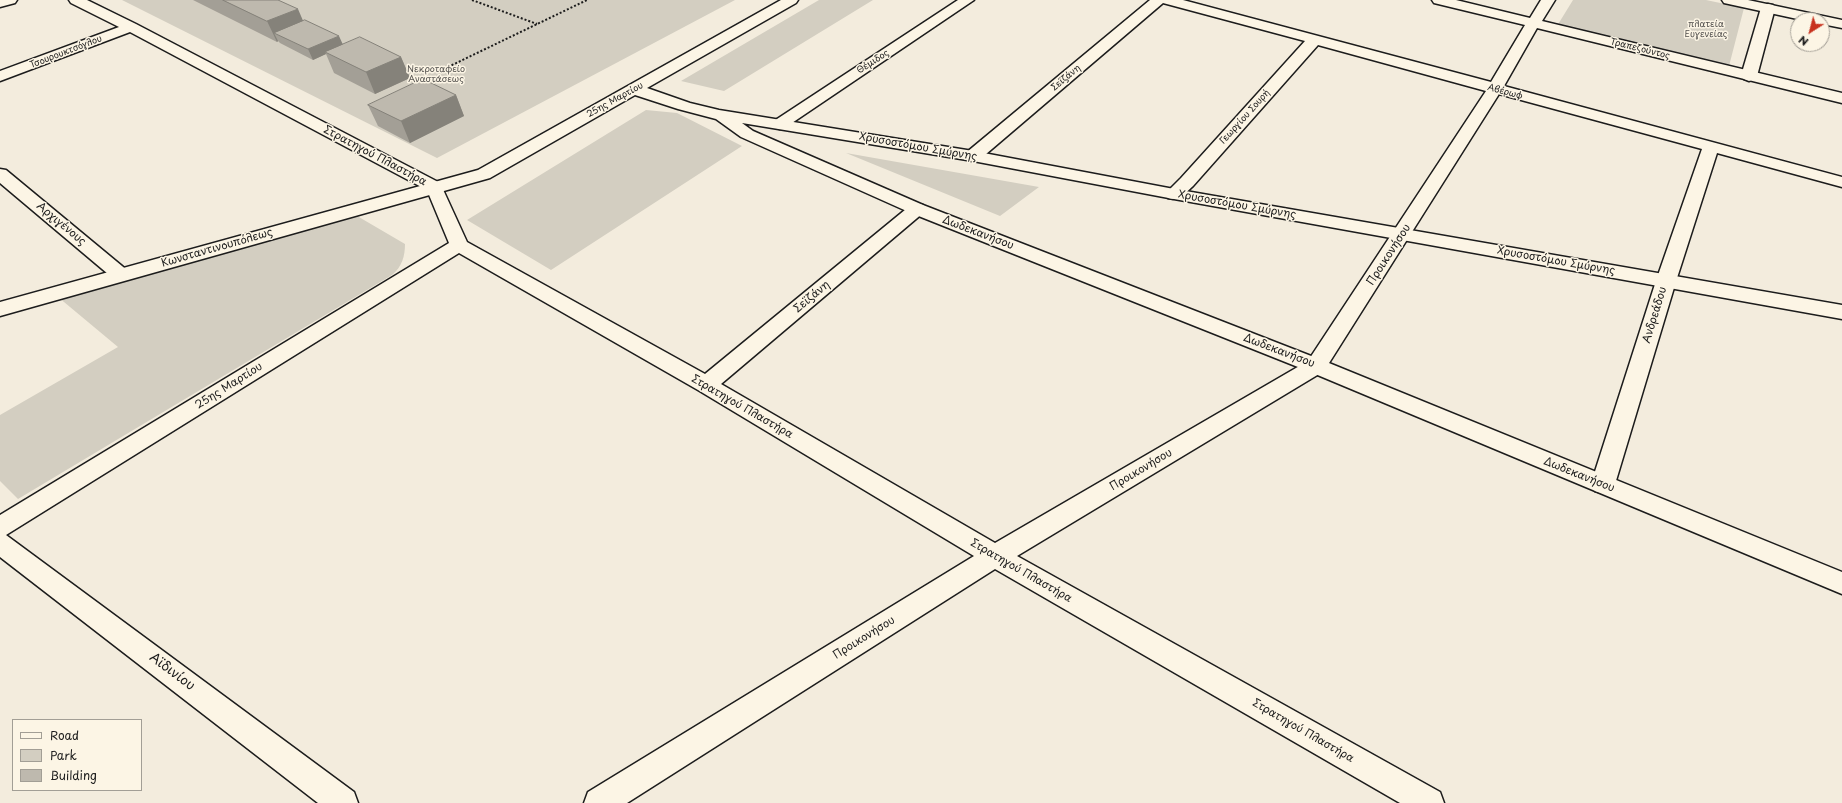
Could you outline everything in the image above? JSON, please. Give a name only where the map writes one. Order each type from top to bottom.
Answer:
[{"type":"street","points":[[0,3],[10,0]]},
{"type":"street","name":"Στρατηγού Πλαστήρα","points":[[76,0],[131,27],[434,187],[459,245],[706,386],[995,556],[1429,803]]},
{"type":"street","name":"25ης Μαρτίου","points":[[434,187],[459,182],[484,174],[791,0]]},
{"type":"street","name":"Θέμιδος","points":[[780,124],[967,0]]},
{"type":"street","name":"Σεϊζάνη","points":[[973,156],[1158,0]]},
{"type":"street","name":"Αβέρωφ","points":[[1168,0],[1842,182]]},
{"type":"street","name":"Τραπεζούντος","points":[[1439,0],[1842,98]]},
{"type":"street","name":"Προικονήσου","points":[[599,803],[995,556],[1316,366],[1495,89],[1515,52],[1548,0]]},
{"type":"street","points":[[1729,0],[1790,13]]},
{"type":"street","points":[[1749,76],[1768,8]]},
{"type":"street","points":[[1830,22],[1842,24]]},
{"type":"street","name":"Τσουρουκτσόγλου","points":[[0,76],[131,27]]},
{"type":"street","name":"Γεωργίου Σουρή","points":[[1174,194],[1187,182],[1315,39]]},
{"type":"street","name":"Χρυσοστόμου Σμύρνης","points":[[634,89],[684,106],[720,115],[973,156],[1174,194],[1842,312]]},
{"type":"street","name":"Δωδεκανήσου","points":[[720,115],[754,138],[917,209],[1316,366],[1842,583]]},
{"type":"street","name":"Ανδρεάδου","points":[[1603,484],[1666,280],[1711,146]]},
{"type":"street","name":"Αρχιγένους","points":[[0,174],[121,275]]},
{"type":"street","name":"Κωνσταντινουπόλεως","points":[[0,309],[434,187]]},
{"type":"street","name":"Σεϊζάνη","points":[[706,386],[917,209]]},
{"type":"street","name":"25ης Μαρτίου","points":[[0,527],[459,245]]},
{"type":"street","name":"Αϊδινίου","points":[[0,543],[343,803]]},
{"type":"path","points":[[472,0],[538,24]]},
{"type":"path","points":[[448,67],[586,0]]},
{"type":"green space","name":"Νεκροταφείο Αναστάσεως","points":[[122,0],[735,0],[437,158]]},
{"type":"green space","points":[[819,0],[873,0],[724,91],[681,81]]},
{"type":"green space","name":"πλατεία Ευγενείας","points":[[1573,0],[1706,0],[1744,8],[1729,66],[1557,26]]},
{"type":"green space","points":[[646,110],[677,113],[742,146],[551,270],[467,220]]},
{"type":"green space","points":[[846,153],[1039,187],[1000,216]]},
{"type":"green space","points":[[352,213],[405,244],[402,261],[392,275],[18,499],[0,481],[0,415],[118,347],[52,292]]},
{"type":"building","points":[[223,0],[278,0],[298,9],[267,21]]},
{"type":"building","points":[[305,20],[339,36],[308,49],[274,33]]},
{"type":"building","points":[[360,37],[401,57],[366,72],[325,52]]},
{"type":"building","points":[[423,79],[456,95],[401,121],[368,105]]}]
